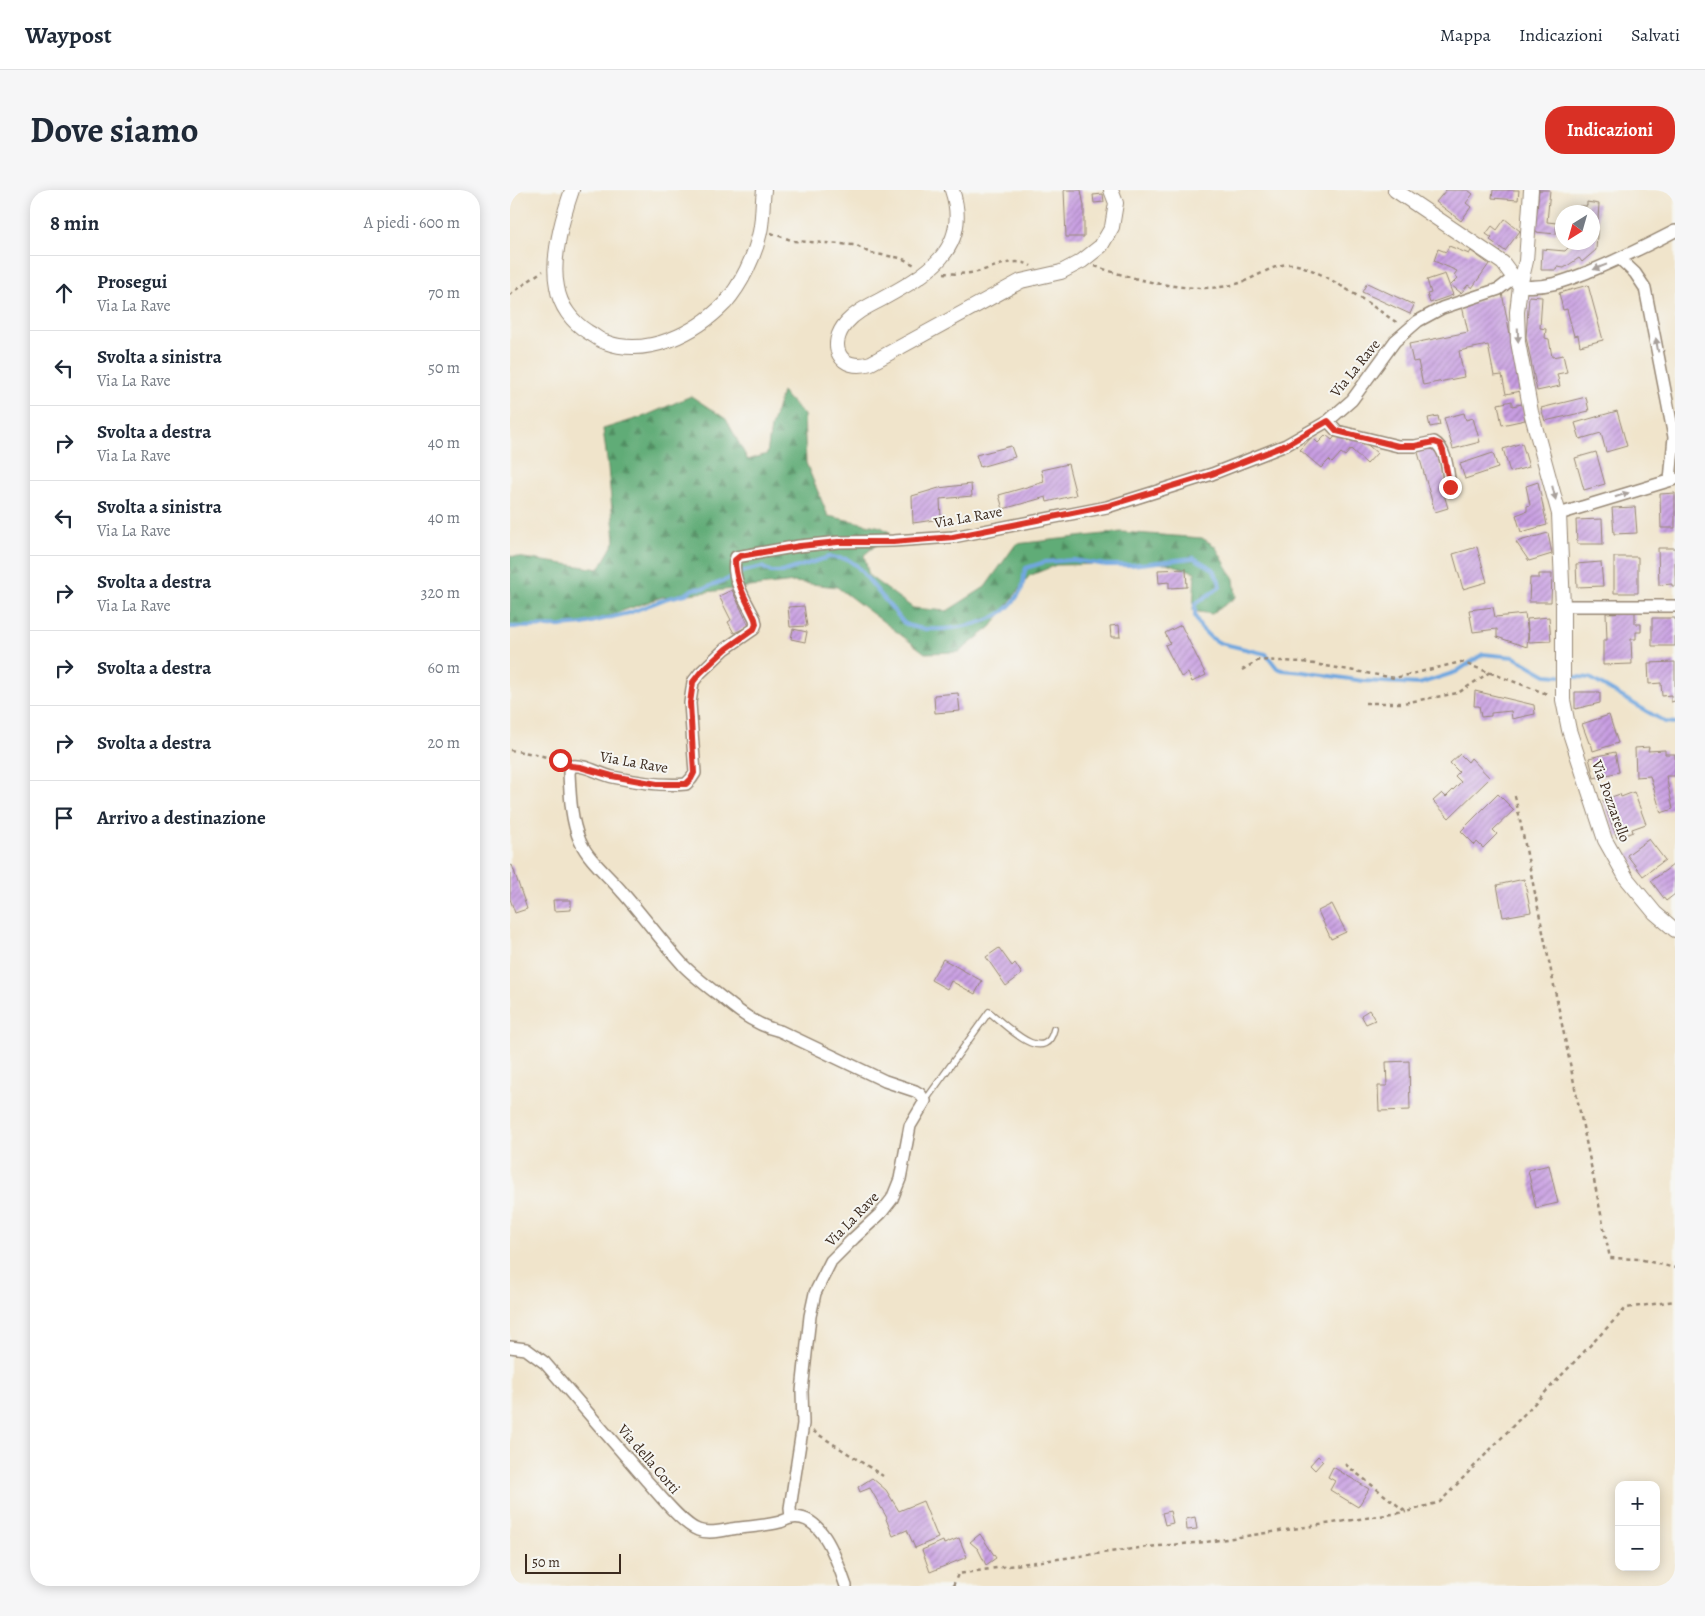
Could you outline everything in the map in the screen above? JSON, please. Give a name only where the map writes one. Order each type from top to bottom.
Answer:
[{"type":"street","points":[[572,190],[560,232],[556,266],[556,287],[564,309],[581,328],[604,342],[623,346],[643,346],[675,339],[703,322],[726,302],[742,277],[755,248],[760,231],[764,190]]},
{"type":"street","points":[[952,190],[957,215],[953,239],[941,260],[928,271],[858,311],[840,330],[836,344],[838,352],[842,358],[855,366],[871,363],[1021,281],[1061,272],[1082,261],[1101,246],[1112,227],[1116,203],[1111,190]]},
{"type":"street","points":[[1395,190],[1503,263],[1517,282],[1533,288],[1556,285],[1620,259],[1675,230]]},
{"type":"street","name":"Via Pozzarello","points":[[1531,190],[1526,261],[1517,282],[1518,342],[1532,412],[1559,514],[1563,606],[1563,696],[1569,730],[1605,840],[1626,879],[1655,913],[1675,930]]},
{"type":"street","points":[[1559,514],[1672,480],[1674,437],[1645,288],[1635,273],[1620,259]]},
{"type":"street","name":"Via La Rave","points":[[571,766],[657,784],[686,784],[691,779],[694,773],[690,703],[693,682],[726,649],[754,629],[756,624],[740,589],[735,565],[740,556],[838,542],[893,542],[953,537],[1107,506],[1212,474],[1286,445],[1328,421],[1352,400],[1395,341],[1418,321],[1442,308],[1517,282]]},
{"type":"street","points":[[1328,421],[1337,431],[1398,446],[1415,446],[1434,442],[1440,444],[1450,487]]},
{"type":"street","points":[[1563,606],[1675,606]]},
{"type":"street","points":[[571,766],[569,773],[574,825],[580,841],[589,856],[639,911],[685,967],[748,1018],[766,1028],[780,1031],[885,1080],[915,1091],[925,1101]]},
{"type":"street","name":"Via La Rave","points":[[791,1518],[790,1508],[802,1424],[802,1391],[810,1316],[815,1293],[831,1262],[881,1213],[892,1199],[900,1179],[910,1126],[925,1101]]},
{"type":"street","name":"Via della Corti","points":[[510,1347],[526,1349],[545,1362],[666,1503],[696,1529],[712,1532],[762,1526],[791,1518]]},
{"type":"street","points":[[791,1518],[805,1520],[816,1526],[823,1534],[832,1547],[846,1586]]},
{"type":"lane","points":[[925,1101],[989,1012],[1010,1029],[1032,1043],[1039,1045],[1045,1045],[1051,1040],[1054,1029]]},
{"type":"path","points":[[760,231],[780,235],[794,241],[855,245],[870,253],[901,258],[928,271],[951,274],[974,272],[1011,263],[1025,262],[1045,275]]},
{"type":"path","points":[[1082,261],[1127,277],[1167,284],[1209,288],[1240,283],[1271,269],[1290,264],[1310,269],[1408,330]]},
{"type":"path","points":[[510,295],[538,274],[556,266]]},
{"type":"path","points":[[1242,670],[1259,660],[1304,662],[1396,678],[1462,662],[1563,696]]},
{"type":"path","points":[[1365,703],[1403,703],[1458,693],[1490,672]]},
{"type":"path","points":[[510,750],[560,760],[571,766]]},
{"type":"path","points":[[1516,796],[1610,1258],[1639,1259],[1675,1268]]},
{"type":"path","points":[[953,1586],[958,1574],[1147,1547],[1206,1542],[1406,1512],[1440,1502],[1626,1308],[1675,1301]]},
{"type":"path","points":[[802,1424],[883,1476]]},
{"type":"path","points":[[1345,1464],[1406,1512]]},
{"type":"green space","points":[[782,392],[804,415],[806,463],[828,516],[881,527],[891,533],[864,555],[869,576],[913,608],[947,611],[985,587],[1016,544],[1121,532],[1202,538],[1215,546],[1234,579],[1236,597],[1212,614],[1193,611],[1195,572],[1166,563],[1056,565],[1029,576],[991,627],[959,652],[925,653],[837,587],[794,582],[662,597],[585,624],[510,627],[510,556],[599,569],[615,541],[603,429],[645,416],[691,396],[726,419],[748,460],[767,454],[771,427]]},
{"type":"building","points":[[1064,190],[1081,190],[1084,206],[1084,237],[1066,237]]},
{"type":"building","points":[[1446,190],[1468,190],[1473,194],[1466,203],[1471,207],[1461,221],[1436,202]]},
{"type":"building","points":[[1493,190],[1519,190],[1518,200],[1492,198]]},
{"type":"building","points":[[1539,190],[1550,190],[1547,222],[1555,223],[1555,234],[1535,232]]},
{"type":"building","points":[[1103,194],[1104,202],[1094,203],[1093,195]]},
{"type":"building","points":[[1587,202],[1599,204],[1599,205],[1587,205]]},
{"type":"building","points":[[1505,219],[1520,231],[1505,251],[1490,240],[1492,238],[1486,234],[1492,226],[1497,230]]},
{"type":"building","points":[[1449,246],[1469,254],[1471,251],[1489,264],[1472,288],[1468,285],[1461,293],[1451,285],[1458,278],[1454,275],[1457,271],[1434,261],[1438,249],[1446,252]]},
{"type":"building","points":[[1542,249],[1565,251],[1596,250],[1582,262],[1579,258],[1564,268],[1557,267],[1556,270],[1541,270]]},
{"type":"building","points":[[1445,274],[1453,295],[1430,303],[1427,294],[1431,293],[1427,280]]},
{"type":"building","points":[[1367,283],[1414,305],[1410,314],[1362,292]]},
{"type":"building","points":[[1588,285],[1603,340],[1580,346],[1578,335],[1574,336],[1567,309],[1563,310],[1559,293]]},
{"type":"building","points":[[1502,293],[1521,391],[1506,394],[1502,375],[1494,376],[1488,345],[1459,351],[1464,377],[1423,385],[1418,361],[1413,362],[1409,344],[1468,332],[1462,306]]},
{"type":"building","points":[[1529,296],[1542,297],[1540,328],[1546,329],[1545,338],[1549,339],[1552,357],[1563,355],[1567,372],[1557,374],[1560,386],[1537,391],[1526,337]]},
{"type":"building","points":[[1586,397],[1589,411],[1545,421],[1541,408]]},
{"type":"building","points":[[1512,401],[1512,406],[1522,404],[1525,420],[1502,425],[1498,404]]},
{"type":"building","points":[[1617,411],[1627,446],[1606,452],[1601,433],[1580,439],[1575,423]]},
{"type":"building","points":[[1464,413],[1466,420],[1473,418],[1480,442],[1453,449],[1444,418]]},
{"type":"building","points":[[1438,416],[1440,425],[1430,427],[1428,418]]},
{"type":"building","points":[[1338,433],[1348,442],[1352,437],[1362,440],[1377,453],[1367,464],[1351,449],[1345,456],[1341,453],[1332,463],[1329,460],[1321,468],[1300,450],[1312,437],[1318,443],[1326,435],[1332,440]]},
{"type":"building","points":[[1522,443],[1529,467],[1510,472],[1503,449]]},
{"type":"building","points":[[1435,444],[1447,486],[1442,488],[1448,508],[1435,512],[1417,449]]},
{"type":"building","points":[[1011,446],[1015,457],[980,467],[976,455]]},
{"type":"building","points":[[1596,452],[1605,484],[1584,490],[1575,458]]},
{"type":"building","points":[[1493,453],[1498,468],[1465,479],[1460,464]]},
{"type":"building","points":[[1068,464],[1076,495],[1047,502],[1046,497],[1003,509],[999,495],[1044,482],[1041,470]]},
{"type":"building","points":[[1538,482],[1547,525],[1521,532],[1516,515],[1527,511],[1527,506],[1530,505],[1526,486]]},
{"type":"building","points":[[971,484],[972,496],[940,499],[941,519],[913,523],[912,496],[939,488]]},
{"type":"building","points":[[1675,493],[1675,528],[1661,528],[1660,494]]},
{"type":"building","points":[[1635,507],[1637,533],[1614,534],[1612,508]]},
{"type":"building","points":[[1602,519],[1603,544],[1577,544],[1576,520]]},
{"type":"building","points":[[1548,533],[1552,554],[1529,561],[1516,542]]},
{"type":"building","points":[[1477,547],[1487,582],[1463,589],[1453,554]]},
{"type":"building","points":[[1658,548],[1675,548],[1675,586],[1672,586],[1672,584],[1659,585]]},
{"type":"building","points":[[1614,557],[1638,557],[1638,593],[1614,593]]},
{"type":"building","points":[[1601,562],[1603,586],[1577,587],[1576,564]]},
{"type":"building","points":[[1186,569],[1187,587],[1169,588],[1169,582],[1159,583],[1158,570]]},
{"type":"building","points":[[1539,574],[1552,574],[1551,602],[1529,602],[1530,578],[1539,578]]},
{"type":"building","points":[[732,590],[749,626],[734,633],[728,622],[731,620],[719,596]]},
{"type":"building","points":[[804,606],[807,626],[790,627],[788,607]]},
{"type":"building","points":[[1493,607],[1495,617],[1525,614],[1528,634],[1527,647],[1497,637],[1497,629],[1473,632],[1469,610]]},
{"type":"building","points":[[1635,612],[1635,624],[1641,624],[1641,632],[1636,632],[1636,639],[1631,639],[1632,664],[1603,665],[1603,640],[1607,640],[1606,613]]},
{"type":"building","points":[[1549,617],[1551,641],[1529,642],[1527,619]]},
{"type":"building","points":[[1652,618],[1675,618],[1675,646],[1652,646]]},
{"type":"building","points":[[1119,625],[1120,637],[1111,637],[1110,626]]},
{"type":"building","points":[[1181,625],[1206,675],[1192,682],[1188,673],[1181,677],[1165,645],[1170,643],[1165,633]]},
{"type":"building","points":[[793,629],[807,632],[805,642],[791,639]]},
{"type":"building","points":[[1675,662],[1675,701],[1671,702],[1671,695],[1662,696],[1661,683],[1649,684],[1648,663]]},
{"type":"building","points":[[1475,691],[1534,705],[1535,714],[1512,719],[1511,711],[1491,713],[1491,716],[1481,717],[1479,706],[1474,706]]},
{"type":"building","points":[[1575,692],[1600,692],[1600,703],[1575,709]]},
{"type":"building","points":[[958,693],[960,711],[935,713],[934,695]]},
{"type":"building","points":[[1609,715],[1618,743],[1593,751],[1582,724]]},
{"type":"building","points":[[1649,747],[1648,751],[1665,750],[1665,754],[1675,754],[1675,776],[1666,776],[1673,809],[1661,813],[1650,776],[1636,777],[1635,748]]},
{"type":"building","points":[[1615,752],[1619,772],[1594,778],[1589,758]]},
{"type":"building","points":[[1460,754],[1468,762],[1471,758],[1490,778],[1449,818],[1433,801],[1442,793],[1446,797],[1461,782],[1455,776],[1459,772],[1450,763]]},
{"type":"building","points":[[1634,792],[1646,824],[1632,829],[1633,832],[1617,838],[1603,800],[1620,794],[1621,797]]},
{"type":"building","points":[[1498,794],[1514,810],[1493,830],[1497,834],[1483,848],[1477,842],[1475,845],[1461,831]]},
{"type":"building","points":[[1649,839],[1665,860],[1643,876],[1627,855]]},
{"type":"building","points":[[512,865],[527,909],[515,913],[510,899],[510,866]]},
{"type":"building","points":[[1673,865],[1675,868],[1675,894],[1666,901],[1651,881]]},
{"type":"building","points":[[1524,879],[1531,912],[1503,917],[1497,885]]},
{"type":"building","points":[[553,900],[571,900],[571,910],[554,911]]},
{"type":"building","points":[[1332,904],[1346,932],[1331,939],[1318,911]]},
{"type":"building","points":[[999,948],[1012,966],[1015,963],[1022,974],[1006,986],[986,957]]},
{"type":"building","points":[[943,959],[982,981],[975,994],[951,981],[947,989],[931,980]]},
{"type":"building","points":[[1369,1010],[1375,1020],[1366,1024],[1361,1015]]},
{"type":"building","points":[[1409,1061],[1410,1110],[1379,1111],[1378,1086],[1387,1086],[1386,1062]]},
{"type":"building","points":[[1549,1165],[1558,1203],[1536,1208],[1528,1170]]},
{"type":"building","points":[[1318,1456],[1323,1461],[1315,1470],[1310,1465]]},
{"type":"building","points":[[1333,1467],[1369,1489],[1358,1507],[1330,1490],[1335,1481],[1328,1477]]},
{"type":"building","points":[[872,1478],[886,1490],[899,1511],[923,1501],[938,1538],[915,1548],[907,1530],[893,1536],[887,1518],[870,1488],[860,1492],[858,1487]]},
{"type":"building","points":[[1170,1511],[1173,1523],[1165,1525],[1162,1513]]},
{"type":"building","points":[[1195,1517],[1197,1529],[1187,1530],[1186,1519]]},
{"type":"building","points":[[980,1534],[996,1558],[986,1565],[978,1549],[970,1542]]},
{"type":"building","points":[[959,1538],[967,1557],[930,1572],[922,1550],[943,1541],[944,1544]]},
{"type":"waterway","points":[[510,627],[583,624],[629,613],[668,598],[686,594],[693,589],[705,588],[744,571],[762,567],[771,572],[782,572],[829,557],[847,559],[857,566],[904,623],[926,629],[954,628],[994,617],[1004,611],[1021,591],[1026,568],[1045,562],[1073,560],[1106,565],[1131,565],[1194,558],[1213,569],[1220,587],[1195,604],[1195,616],[1201,628],[1220,643],[1266,654],[1277,668],[1282,670],[1363,681],[1419,684],[1456,672],[1483,654],[1514,657],[1546,675],[1560,676]]},
{"type":"waterway","points":[[1567,676],[1590,678],[1665,722],[1675,723]]},
{"type":"route","points":[[560,760],[571,766],[657,784],[686,784],[691,779],[694,773],[690,703],[690,692],[693,682],[732,643],[754,629],[756,624],[740,589],[735,570],[735,560],[740,556],[838,542],[931,540],[1107,506],[1212,474],[1286,445],[1328,421],[1337,431],[1398,446],[1415,446],[1434,442],[1440,444],[1450,487]]}]
